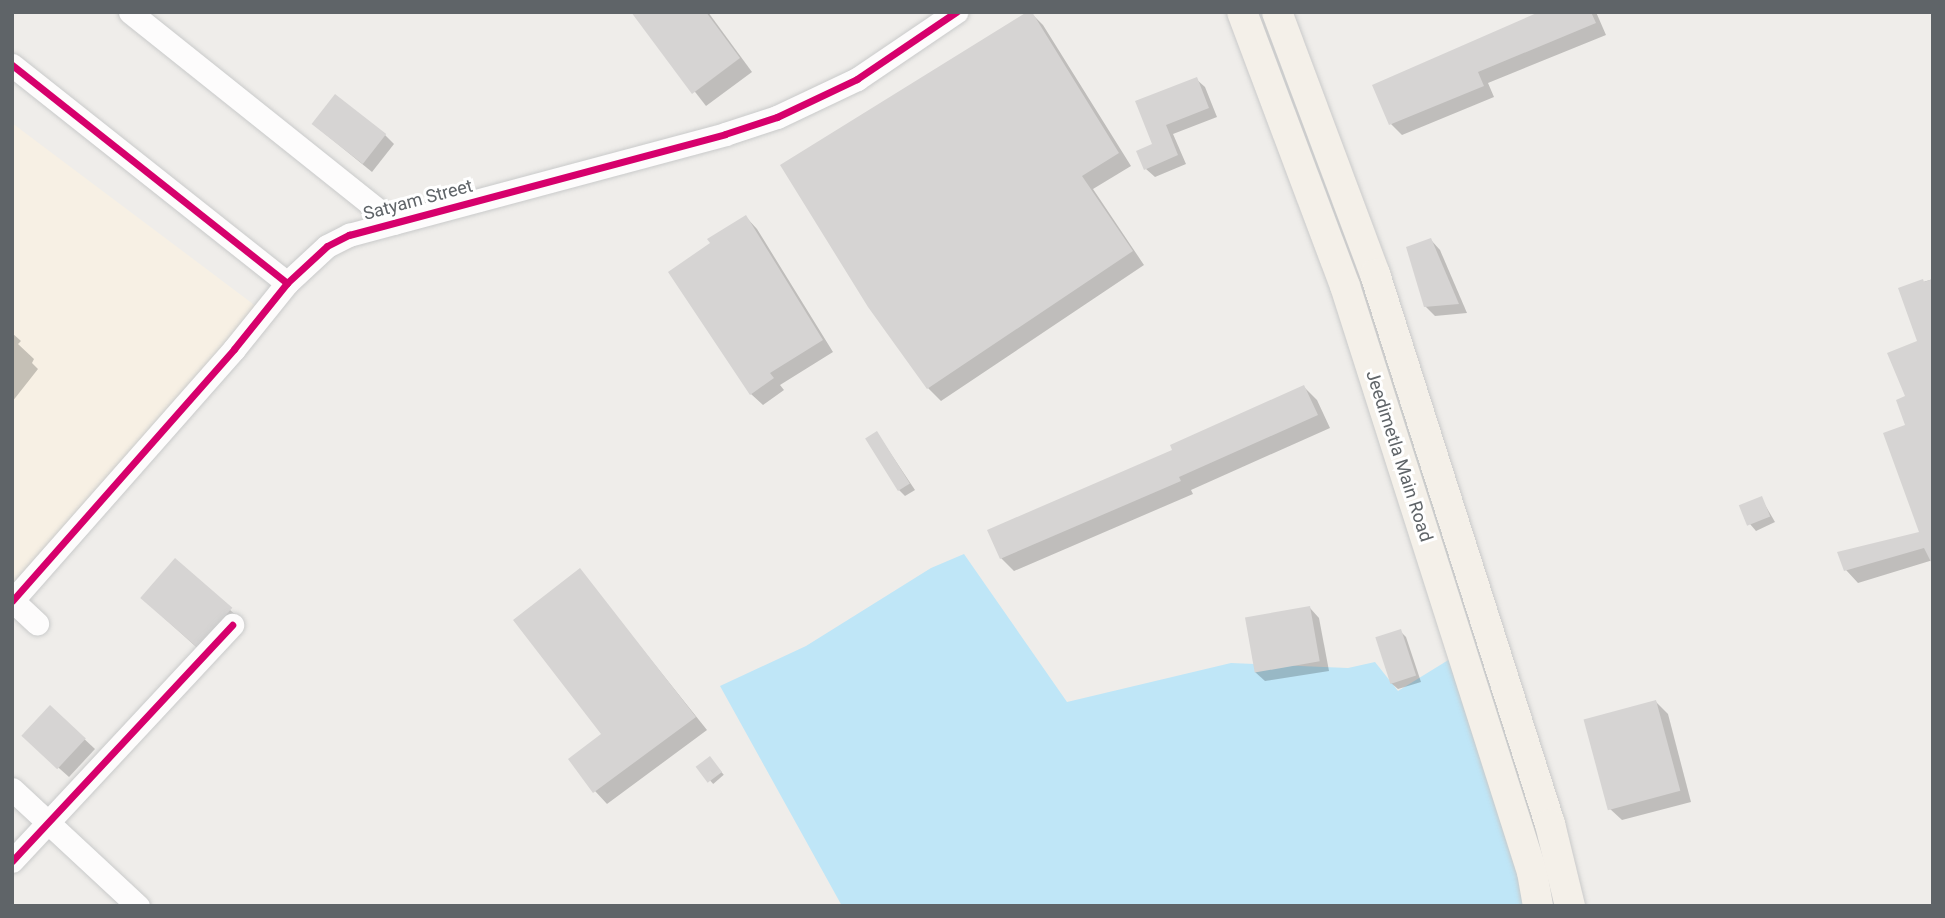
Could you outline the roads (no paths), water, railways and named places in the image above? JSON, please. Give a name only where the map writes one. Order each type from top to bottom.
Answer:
[{"type":"main road","name":"Jeedimetla Main Road","points":[[1242,12],[1345,286],[1532,872],[1538,906]]},
{"type":"main road","name":"Jeedimetla Main Road","points":[[1278,12],[1379,286],[1550,824],[1570,906]]},
{"type":"street","points":[[130,12],[394,223]]},
{"type":"street","name":"Satyam Street","points":[[12,601],[234,349],[287,283],[327,246],[349,235],[725,134],[777,117],[857,79],[956,12]]},
{"type":"street","points":[[12,65],[287,283]]},
{"type":"street","points":[[12,601],[37,623]]},
{"type":"street","points":[[12,860],[232,625]]},
{"type":"street","points":[[12,789],[138,906]]},
{"type":"water","points":[[964,554],[1067,702],[1231,663],[1348,668],[1375,662],[1398,691],[1450,659],[1528,906],[842,906],[720,686],[806,646],[931,568]]}]
